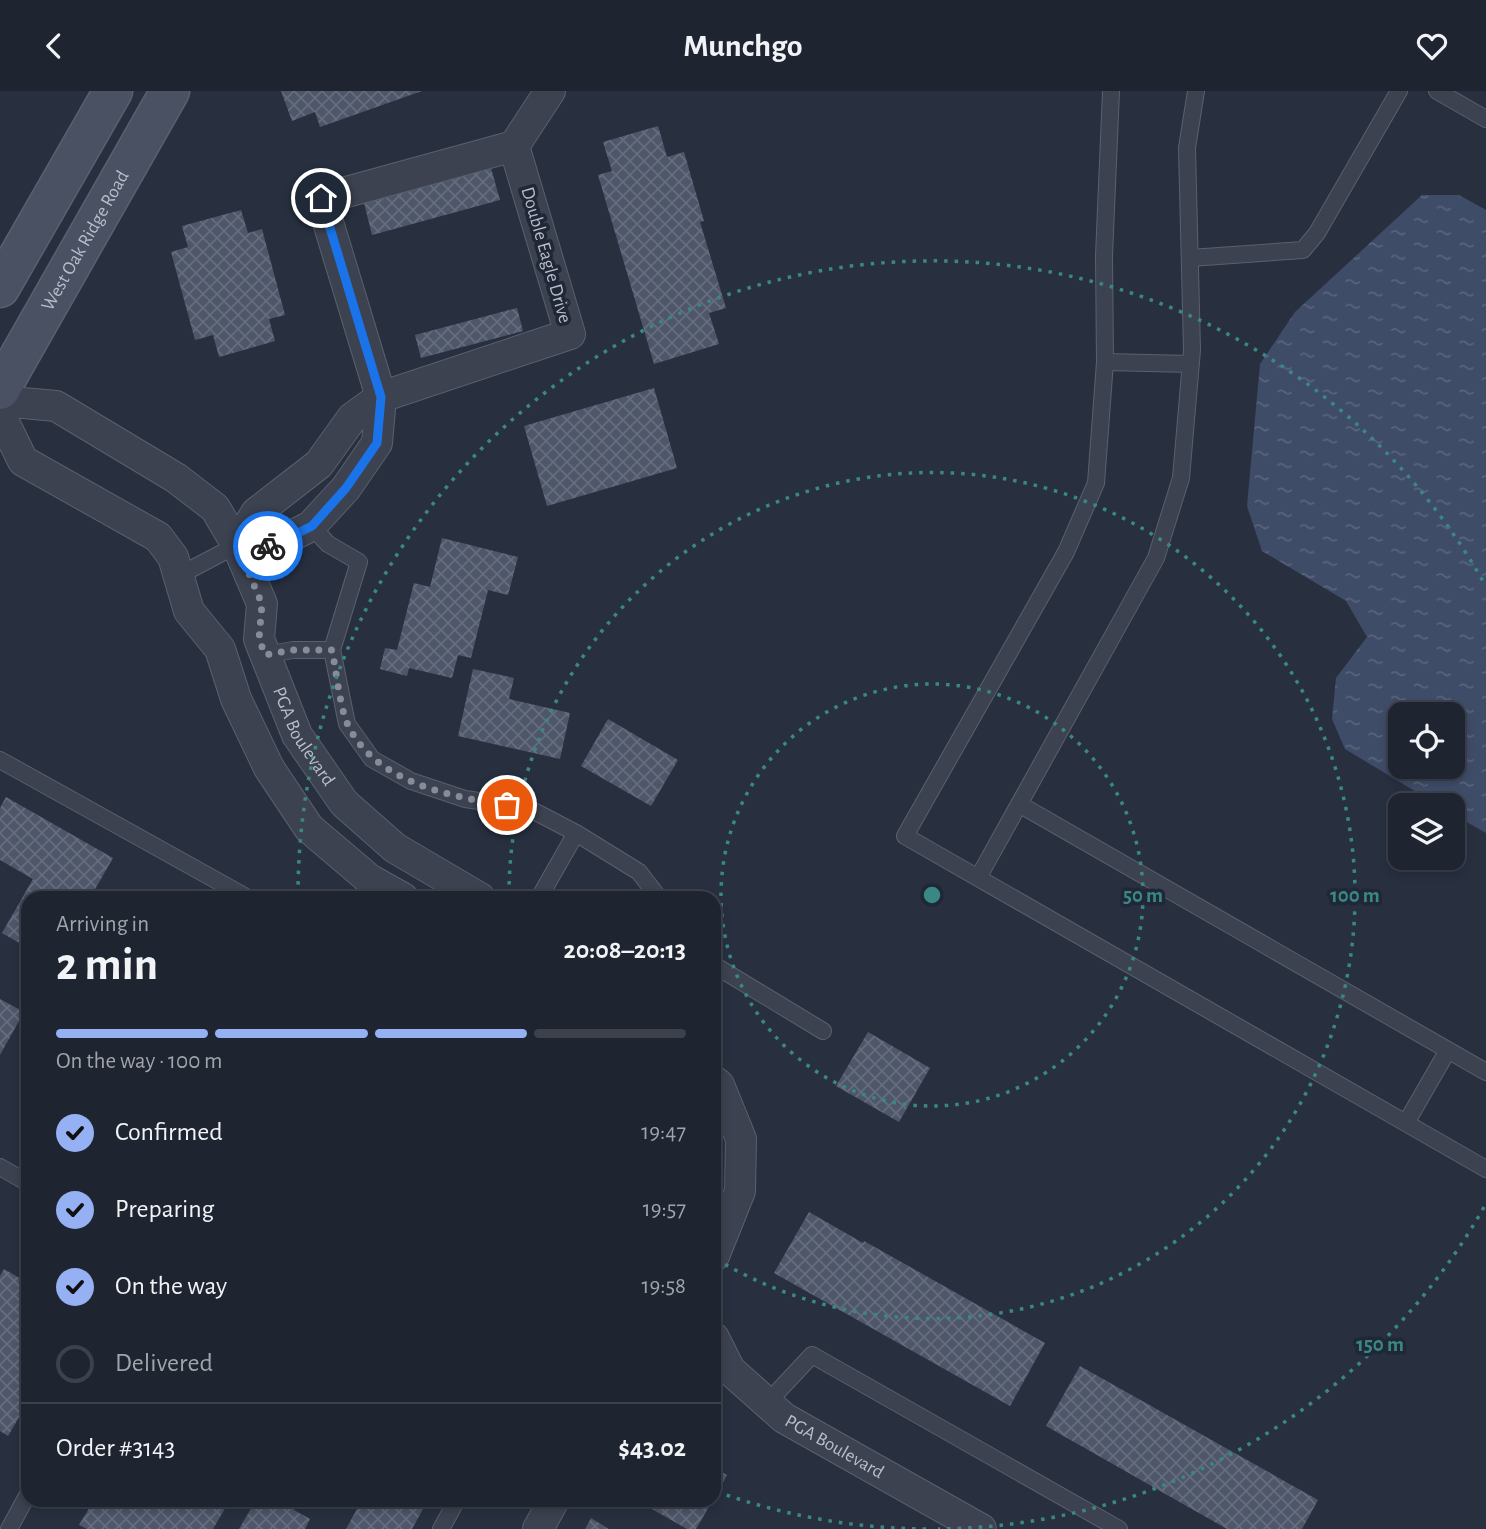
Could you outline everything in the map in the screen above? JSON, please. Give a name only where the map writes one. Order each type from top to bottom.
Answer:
[{"type":"street","points":[[0,288],[113,91]]},
{"type":"street","name":"West Oak Ridge Road","points":[[0,390],[170,91]]},
{"type":"street","points":[[237,545],[272,546],[312,526],[346,488],[377,443],[381,397],[321,198],[514,146],[550,91]]},
{"type":"street","name":"Double Eagle Drive","points":[[237,545],[256,513],[318,464],[352,418],[381,397],[569,334],[514,146]]},
{"type":"street","name":"PGA Boulevard","points":[[0,401],[56,405],[176,478],[215,508],[237,545],[262,604],[259,639],[297,735],[344,803],[395,848],[468,891]]},
{"type":"street","points":[[0,414],[23,461],[158,537],[173,558],[189,611],[220,649],[236,699],[264,757],[309,828],[369,879],[390,891]]},
{"type":"street","points":[[721,1090],[741,1139],[740,1191],[721,1238]]},
{"type":"street","name":"PGA Boulevard","points":[[721,1352],[730,1370],[784,1418],[981,1529]]},
{"type":"street","points":[[538,1529],[550,1507]]},
{"type":"lane","points":[[1111,91],[1104,256],[1105,362],[1096,483],[1066,552],[905,836],[1486,1169]]},
{"type":"lane","points":[[978,878],[1156,558],[1181,478],[1191,364],[1187,148],[1196,91]]},
{"type":"lane","points":[[1190,258],[1303,250],[1317,233],[1399,91]]},
{"type":"lane","points":[[1437,91],[1486,118]]},
{"type":"lane","points":[[1105,362],[1191,364]]},
{"type":"lane","points":[[312,526],[328,544],[359,562],[332,650],[347,724],[373,759],[411,781],[465,799],[528,808],[576,833],[639,872],[654,891]]},
{"type":"lane","points":[[180,575],[237,545]]},
{"type":"lane","points":[[265,655],[293,650],[332,650]]},
{"type":"lane","points":[[0,760],[235,891]]},
{"type":"lane","points":[[1019,804],[1486,1072]]},
{"type":"lane","points":[[543,891],[576,833]]},
{"type":"lane","points":[[721,969],[823,1031]]},
{"type":"lane","points":[[1406,1123],[1448,1050]]},
{"type":"lane","points":[[0,1167],[21,1179]]},
{"type":"lane","points":[[767,1403],[812,1355],[1119,1529]]},
{"type":"lane","points":[[9,1529],[21,1507]]},
{"type":"lane","points":[[441,1529],[453,1507]]},
{"type":"water","points":[[1422,195],[1459,195],[1486,210],[1486,833],[1465,821],[1465,793],[1418,793],[1395,779],[1465,779],[1465,702],[1388,702],[1388,775],[1345,749],[1332,719],[1336,678],[1367,637],[1346,601],[1262,551],[1247,506],[1260,364],[1295,312]]},
{"type":"building","points":[[281,91],[422,91],[320,127],[315,112],[292,121]]},
{"type":"building","points":[[658,126],[667,157],[684,152],[704,221],[700,222],[726,308],[709,313],[719,344],[654,364],[598,175],[612,171],[603,142]]},
{"type":"building","points":[[491,168],[500,200],[372,235],[364,203]]},
{"type":"building","points":[[241,210],[248,233],[262,229],[285,315],[269,319],[275,341],[219,357],[213,335],[195,340],[171,252],[188,247],[182,226]]},
{"type":"building","points":[[517,308],[523,331],[421,358],[415,335]]},
{"type":"building","points":[[654,388],[677,468],[547,506],[524,426]]},
{"type":"building","points":[[442,538],[518,557],[508,595],[488,590],[471,658],[458,655],[452,678],[409,668],[407,676],[380,669],[385,648],[397,650],[414,583],[430,587]]},
{"type":"building","points":[[473,669],[514,678],[509,699],[570,713],[560,759],[458,736]]},
{"type":"building","points":[[608,719],[678,760],[651,806],[581,766]]},
{"type":"building","points":[[6,797],[113,858],[94,891],[26,891],[33,879],[0,860],[0,808]]},
{"type":"building","points":[[21,900],[21,944],[2,933]]},
{"type":"building","points":[[0,999],[21,1010],[21,1017],[0,1055]]},
{"type":"building","points":[[868,1032],[930,1068],[899,1122],[836,1086]]},
{"type":"building","points":[[809,1212],[1045,1343],[1010,1406],[774,1273]]},
{"type":"building","points":[[4,1269],[21,1279],[21,1414],[8,1436],[0,1431],[0,1276]]},
{"type":"building","points":[[1080,1366],[1318,1500],[1302,1529],[1227,1529],[1046,1426]]},
{"type":"building","points":[[721,1472],[727,1475],[721,1486]]},
{"type":"building","points":[[90,1507],[226,1507],[213,1529],[87,1529],[79,1525]]},
{"type":"building","points":[[252,1507],[296,1507],[294,1510],[310,1519],[305,1529],[239,1529]]},
{"type":"building","points":[[358,1507],[424,1507],[412,1529],[346,1529]]},
{"type":"building","points":[[648,1507],[709,1507],[696,1529],[687,1529]]},
{"type":"building","points":[[591,1518],[609,1529],[585,1529]]},
{"type":"way so far","points":[[268,546],[237,545],[262,604],[259,639],[265,655],[293,650],[332,650],[347,724],[373,759],[411,781],[465,799],[507,805]]},
{"type":"route","points":[[268,546],[312,526],[346,488],[377,443],[381,397],[321,198]]}]
